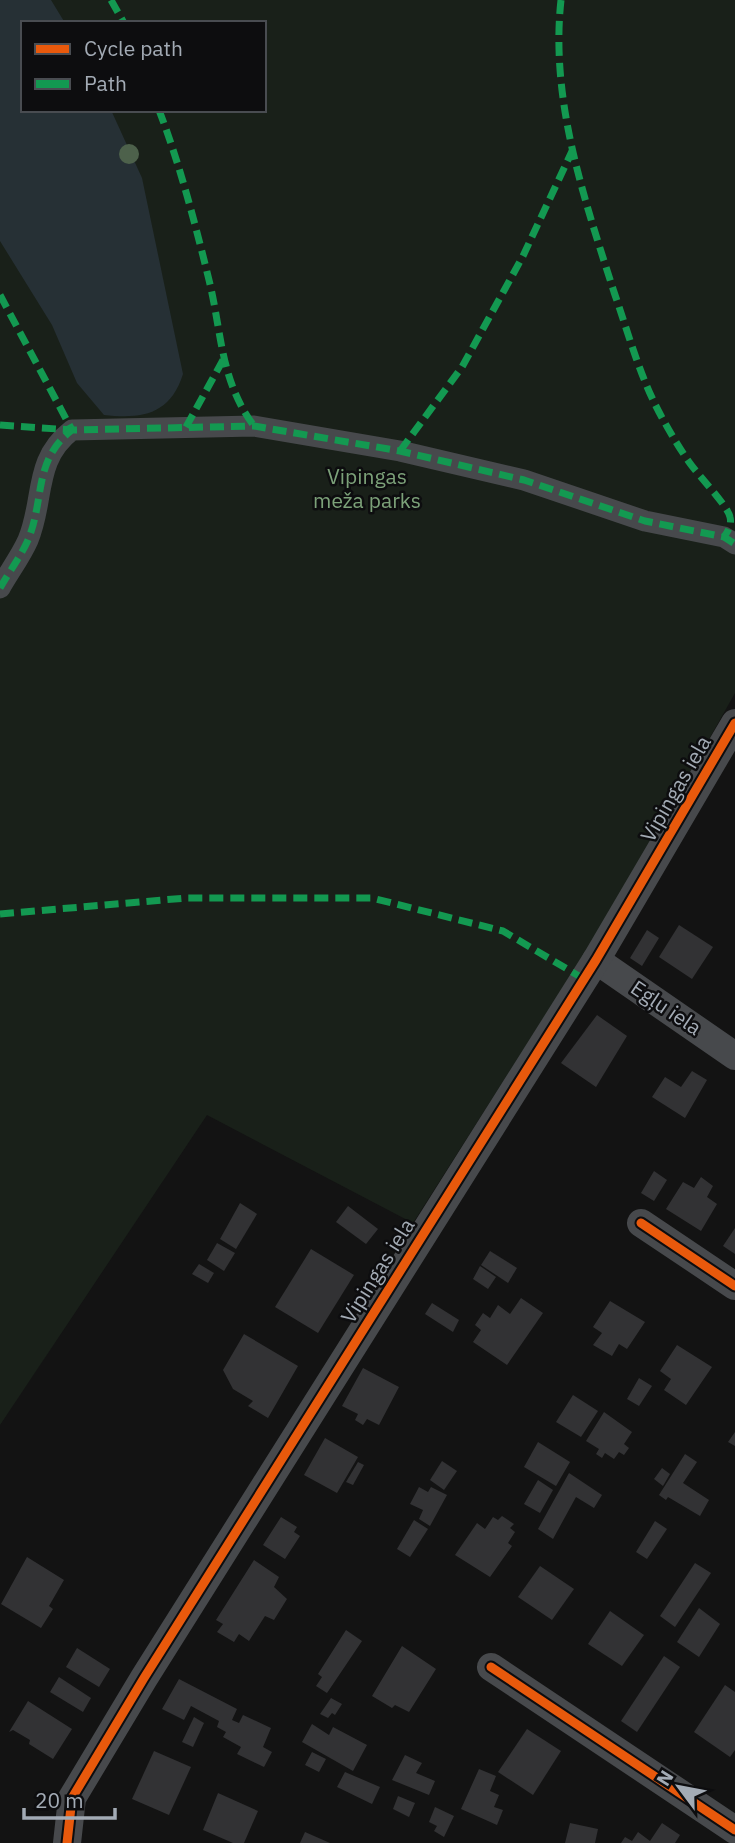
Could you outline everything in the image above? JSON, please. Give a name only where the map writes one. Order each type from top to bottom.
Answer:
[{"type":"street","points":[[0,588],[28,539],[47,459],[55,443],[72,430],[232,424],[389,449],[524,480],[645,521],[724,537],[735,544]]},
{"type":"street","name":"Vipingas iela","points":[[67,1843],[72,1798],[596,960],[735,723]]},
{"type":"street","name":"Egļu iela","points":[[596,960],[735,1056]]},
{"type":"street","points":[[641,1223],[735,1286]]},
{"type":"street","points":[[491,1667],[735,1830]]},
{"type":"street","points":[[731,1843],[735,1837]]},
{"type":"green space","name":"Vipingas meža parks","points":[[0,0],[735,0],[735,693],[616,904],[413,1223],[207,1115],[0,1425]]},
{"type":"shaded area","points":[[0,0],[51,0],[64,21],[21,21],[21,112],[112,112],[142,178],[183,374],[171,398],[162,406],[142,415],[104,415],[77,383],[52,325],[0,241]]},
{"type":"building","points":[[679,925],[713,947],[692,979],[659,957]]},
{"type":"building","points":[[647,930],[659,938],[642,966],[630,958]]},
{"type":"building","points":[[597,1015],[627,1036],[596,1087],[561,1063]]},
{"type":"building","points":[[692,1071],[707,1080],[685,1118],[652,1097],[665,1077],[681,1087]]},
{"type":"building","points":[[654,1171],[667,1180],[654,1201],[641,1193]]},
{"type":"building","points":[[701,1177],[713,1186],[707,1197],[717,1204],[701,1231],[666,1209],[683,1182],[694,1188]]},
{"type":"building","points":[[240,1203],[257,1214],[236,1249],[220,1239]]},
{"type":"building","points":[[348,1206],[378,1229],[366,1244],[336,1222]]},
{"type":"building","points":[[735,1228],[735,1254],[723,1246]]},
{"type":"building","points":[[217,1243],[235,1253],[224,1271],[207,1260]]},
{"type":"building","points":[[311,1249],[354,1275],[318,1333],[275,1307]]},
{"type":"building","points":[[490,1251],[517,1268],[508,1283],[481,1265]]},
{"type":"building","points":[[199,1264],[214,1273],[208,1283],[192,1274]]},
{"type":"building","points":[[480,1266],[496,1277],[488,1289],[473,1279]]},
{"type":"building","points":[[521,1298],[543,1313],[507,1365],[473,1342],[481,1330],[475,1325],[483,1313],[490,1318],[498,1305],[510,1314]]},
{"type":"building","points":[[610,1301],[645,1322],[627,1349],[619,1344],[612,1356],[593,1345],[602,1333],[593,1327]]},
{"type":"building","points":[[432,1303],[459,1320],[453,1332],[425,1314]]},
{"type":"building","points":[[244,1334],[298,1366],[268,1418],[248,1406],[253,1401],[233,1389],[223,1370]]},
{"type":"building","points":[[677,1345],[712,1367],[686,1405],[664,1390],[671,1379],[660,1371]]},
{"type":"building","points":[[363,1368],[399,1387],[379,1425],[367,1419],[363,1425],[355,1420],[358,1414],[342,1406]]},
{"type":"building","points":[[639,1378],[652,1386],[639,1406],[627,1399]]},
{"type":"building","points":[[573,1395],[598,1411],[581,1437],[556,1422]]},
{"type":"building","points":[[604,1412],[632,1432],[624,1444],[629,1448],[624,1455],[619,1452],[614,1459],[605,1453],[602,1458],[596,1454],[599,1449],[586,1441]]},
{"type":"building","points":[[735,1432],[735,1446],[728,1442]]},
{"type":"building","points":[[325,1438],[358,1457],[337,1493],[304,1475]]},
{"type":"building","points":[[538,1442],[570,1462],[556,1486],[524,1467]]},
{"type":"building","points":[[685,1454],[697,1462],[683,1483],[709,1500],[700,1516],[668,1497],[666,1500],[659,1495]]},
{"type":"building","points":[[442,1461],[457,1471],[444,1490],[430,1480]]},
{"type":"building","points":[[358,1462],[364,1465],[353,1485],[346,1482]]},
{"type":"building","points":[[662,1468],[670,1474],[663,1486],[654,1479]]},
{"type":"building","points":[[569,1473],[602,1495],[594,1508],[576,1497],[553,1539],[538,1529]]},
{"type":"building","points":[[538,1480],[553,1490],[540,1513],[524,1504]]},
{"type":"building","points":[[419,1487],[428,1492],[431,1487],[447,1495],[430,1526],[419,1519],[423,1510],[410,1504]]},
{"type":"building","points":[[502,1516],[514,1524],[510,1528],[515,1532],[508,1543],[512,1546],[490,1577],[455,1555],[477,1523],[485,1529],[493,1517],[498,1520]]},
{"type":"building","points":[[281,1517],[297,1527],[294,1532],[300,1536],[285,1559],[263,1545]]},
{"type":"building","points":[[414,1520],[428,1529],[410,1557],[397,1549]]},
{"type":"building","points":[[655,1521],[667,1529],[647,1559],[636,1552]]},
{"type":"building","points":[[27,1557],[64,1580],[49,1606],[53,1609],[41,1628],[1,1604]]},
{"type":"building","points":[[254,1560],[279,1577],[274,1587],[287,1599],[274,1620],[265,1616],[249,1641],[239,1634],[234,1642],[217,1632],[223,1624],[216,1620]]},
{"type":"building","points":[[695,1563],[711,1573],[675,1627],[660,1616]]},
{"type":"building","points":[[540,1566],[574,1589],[552,1620],[518,1597]]},
{"type":"building","points":[[699,1608],[720,1624],[699,1657],[677,1642]]},
{"type":"building","points":[[610,1611],[644,1635],[622,1666],[588,1644]]},
{"type":"building","points":[[346,1630],[362,1641],[327,1693],[316,1686],[322,1677],[318,1674]]},
{"type":"building","points":[[402,1646],[436,1669],[409,1712],[395,1705],[392,1708],[372,1696]]},
{"type":"building","points":[[77,1648],[110,1669],[99,1687],[66,1667]]},
{"type":"building","points":[[664,1656],[680,1667],[637,1732],[621,1721]]},
{"type":"building","points":[[59,1677],[91,1698],[83,1712],[50,1692]]},
{"type":"building","points":[[179,1679],[237,1709],[232,1720],[239,1723],[243,1715],[271,1728],[263,1747],[272,1752],[264,1767],[237,1754],[241,1747],[223,1737],[226,1732],[217,1727],[219,1721],[191,1706],[184,1720],[162,1709]]},
{"type":"building","points":[[725,1685],[735,1692],[735,1750],[730,1757],[694,1732]]},
{"type":"building","points":[[331,1698],[342,1704],[335,1715],[332,1713],[328,1718],[320,1714]]},
{"type":"building","points":[[28,1701],[72,1729],[53,1759],[29,1744],[30,1740],[13,1730],[9,1732]]},
{"type":"building","points":[[194,1717],[204,1723],[193,1747],[182,1742]]},
{"type":"building","points":[[312,1724],[329,1735],[333,1727],[367,1745],[353,1771],[302,1742]]},
{"type":"building","points":[[527,1729],[561,1751],[533,1795],[498,1772]]},
{"type":"building","points":[[154,1751],[191,1767],[169,1815],[132,1799]]},
{"type":"building","points":[[312,1752],[326,1759],[319,1772],[305,1765]]},
{"type":"building","points":[[405,1755],[422,1763],[416,1773],[435,1781],[429,1795],[392,1780]]},
{"type":"building","points":[[479,1769],[496,1776],[490,1791],[499,1795],[494,1807],[503,1810],[497,1825],[461,1809]]},
{"type":"building","points":[[345,1772],[380,1787],[372,1804],[337,1787]]},
{"type":"building","points":[[218,1793],[258,1811],[244,1843],[233,1843],[203,1830]]},
{"type":"building","points":[[398,1796],[415,1803],[409,1817],[393,1809]]},
{"type":"building","points":[[435,1807],[454,1816],[444,1837],[434,1831],[437,1826],[429,1822]]},
{"type":"building","points":[[570,1823],[598,1829],[595,1843],[565,1843]]},
{"type":"building","points":[[662,1823],[680,1835],[675,1843],[621,1843],[625,1837],[632,1841],[638,1832],[650,1841]]},
{"type":"building","points":[[305,1832],[330,1843],[300,1843]]},
{"type":"marked path","points":[[111,0],[123,21]]},
{"type":"marked path","points":[[561,0],[560,75],[581,185],[634,353],[652,398],[685,456],[728,512],[730,523],[724,537]]},
{"type":"marked path","points":[[160,112],[198,237],[228,374],[234,391],[254,426]]},
{"type":"marked path","points":[[400,451],[462,367],[523,256],[573,149]]},
{"type":"marked path","points":[[0,295],[72,430]]},
{"type":"marked path","points":[[186,427],[223,360]]},
{"type":"marked path","points":[[0,425],[72,430]]},
{"type":"marked path","points":[[0,588],[28,540],[45,467],[51,454],[72,430],[254,426],[400,451],[524,480],[645,521],[724,537],[735,544]]},
{"type":"marked path","points":[[0,914],[186,898],[372,898],[503,931],[584,979]]},
{"type":"cycle path","points":[[67,1843],[72,1798],[144,1678],[596,960],[735,723]]},
{"type":"cycle path","points":[[641,1223],[735,1286]]},
{"type":"cycle path","points":[[491,1667],[735,1830]]}]
